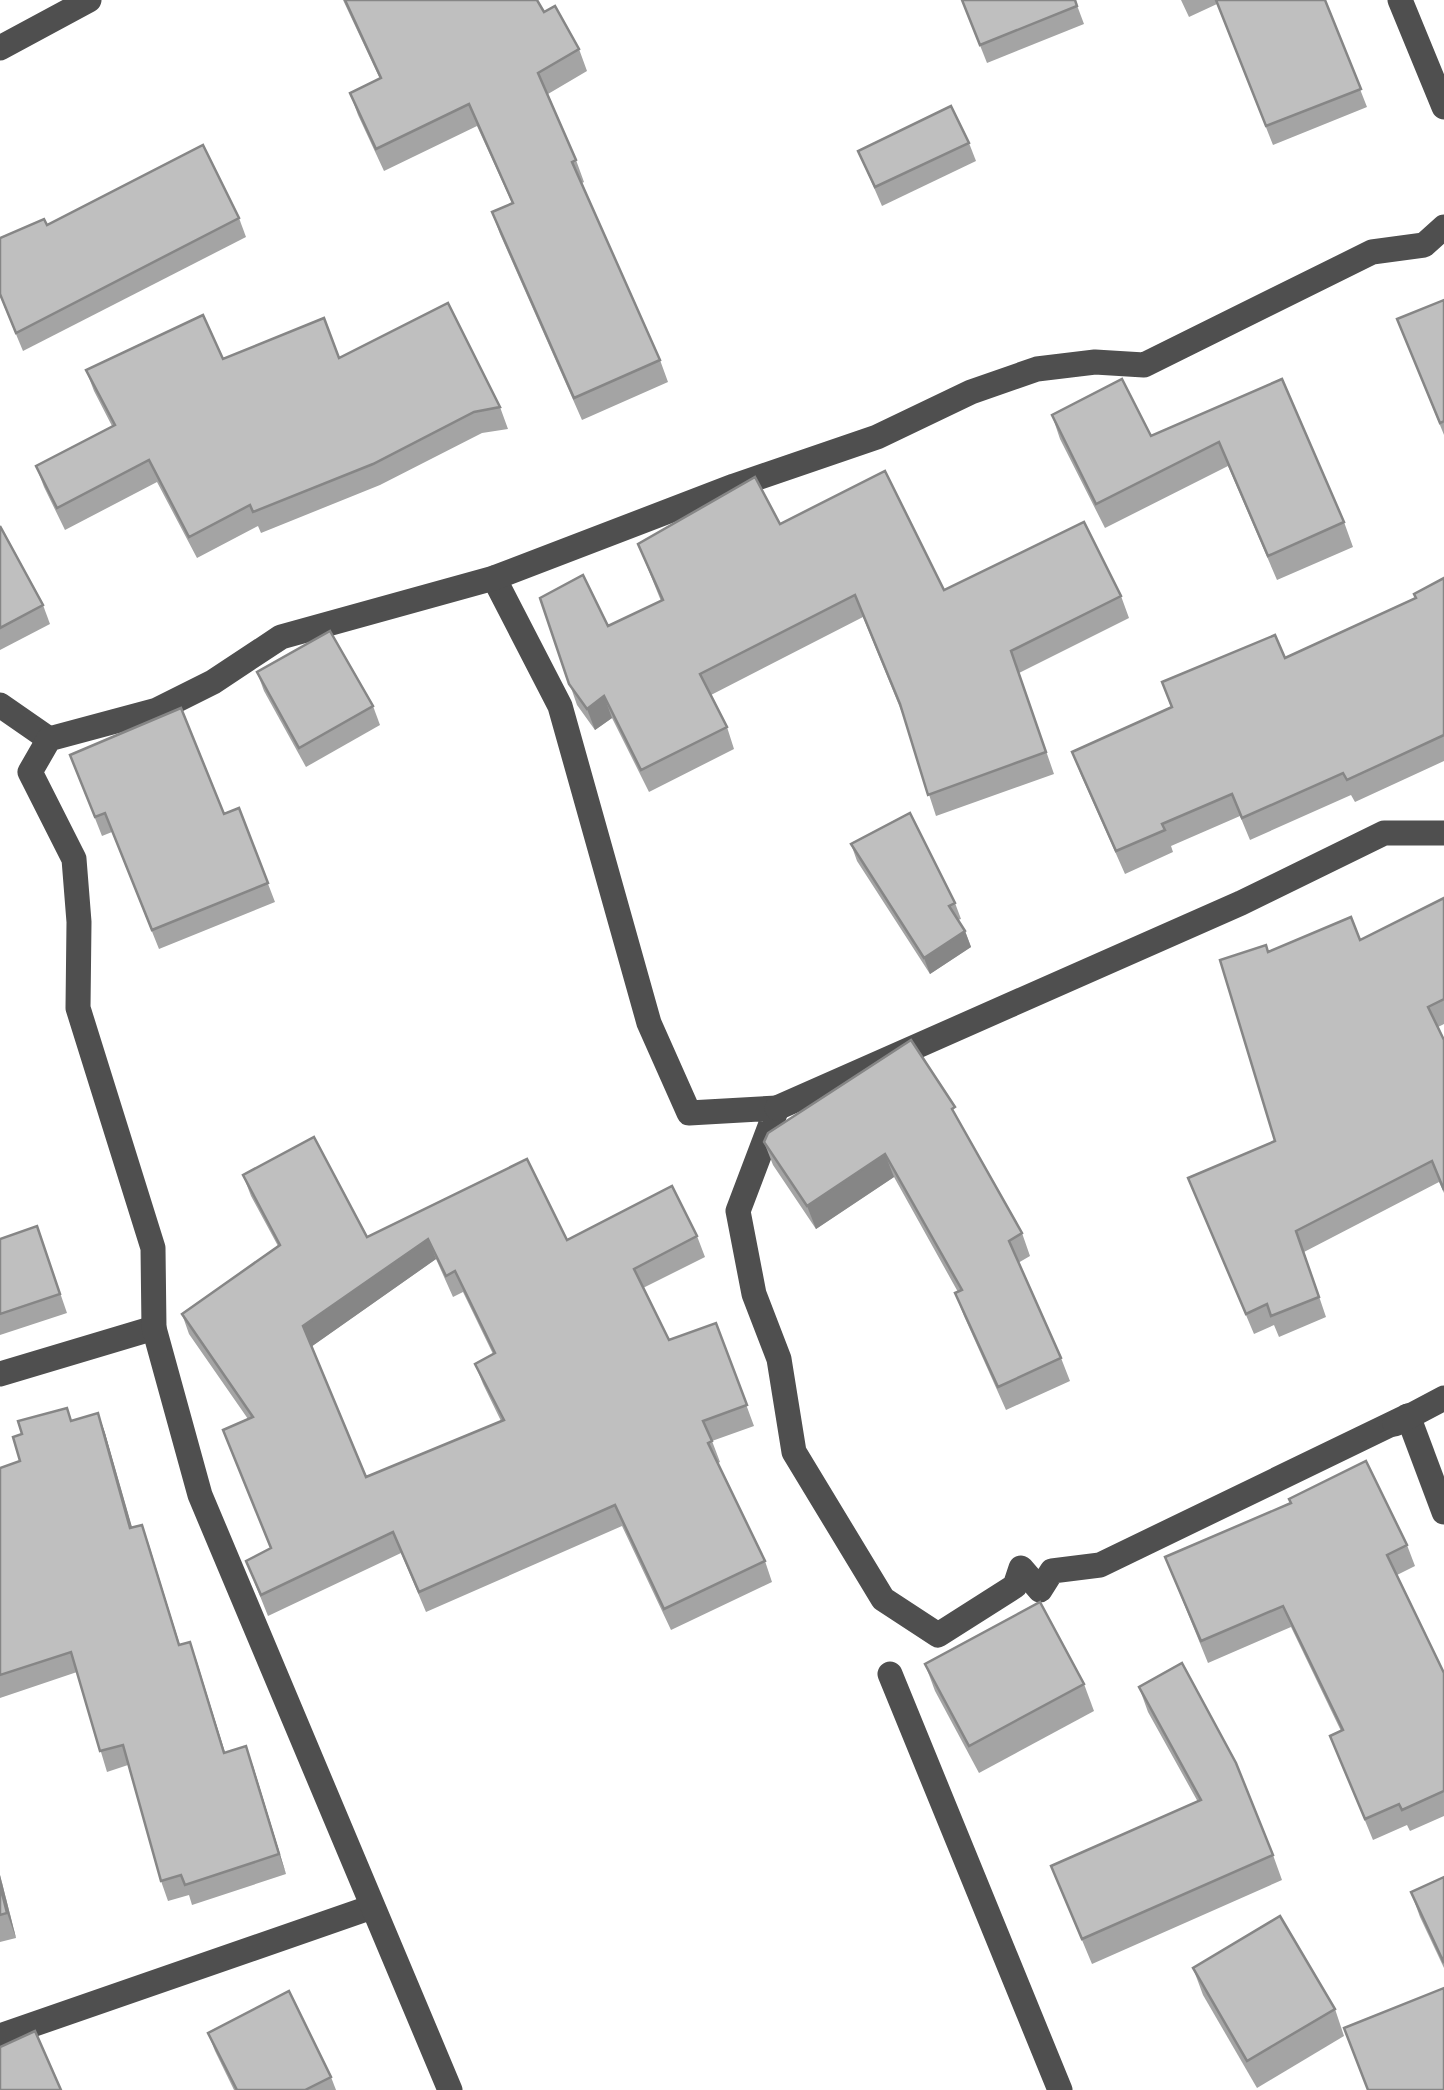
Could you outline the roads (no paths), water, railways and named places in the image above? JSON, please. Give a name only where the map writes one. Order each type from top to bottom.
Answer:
[{"type":"street","points":[[0,48],[89,0]]},
{"type":"street","points":[[1400,0],[1444,106]]},
{"type":"street","points":[[450,2090],[200,1494],[154,1328],[153,1248],[78,1008],[79,922],[74,859],[30,772],[49,739],[157,710],[212,682],[281,637],[494,578],[734,486],[877,437],[971,392],[1038,369],[1094,362],[1144,365],[1372,252],[1424,245],[1444,226]]},
{"type":"street","points":[[494,578],[565,719],[649,1024],[689,1113],[776,1108],[1240,903],[1384,833],[1444,833]]},
{"type":"street","points":[[0,706],[49,739]]},
{"type":"street","points":[[776,1108],[738,1211],[754,1294],[779,1360],[794,1452],[883,1599],[938,1634],[1015,1586],[1021,1568],[1040,1590],[1052,1570],[1100,1565],[1408,1416]]},
{"type":"street","points":[[0,1374],[154,1328]]},
{"type":"street","points":[[1408,1416],[1391,1426],[1444,1398]]},
{"type":"street","points":[[1408,1416],[1444,1512]]},
{"type":"street","points":[[890,1674],[1060,2090]]},
{"type":"street","points":[[0,2036],[372,1907]]}]
